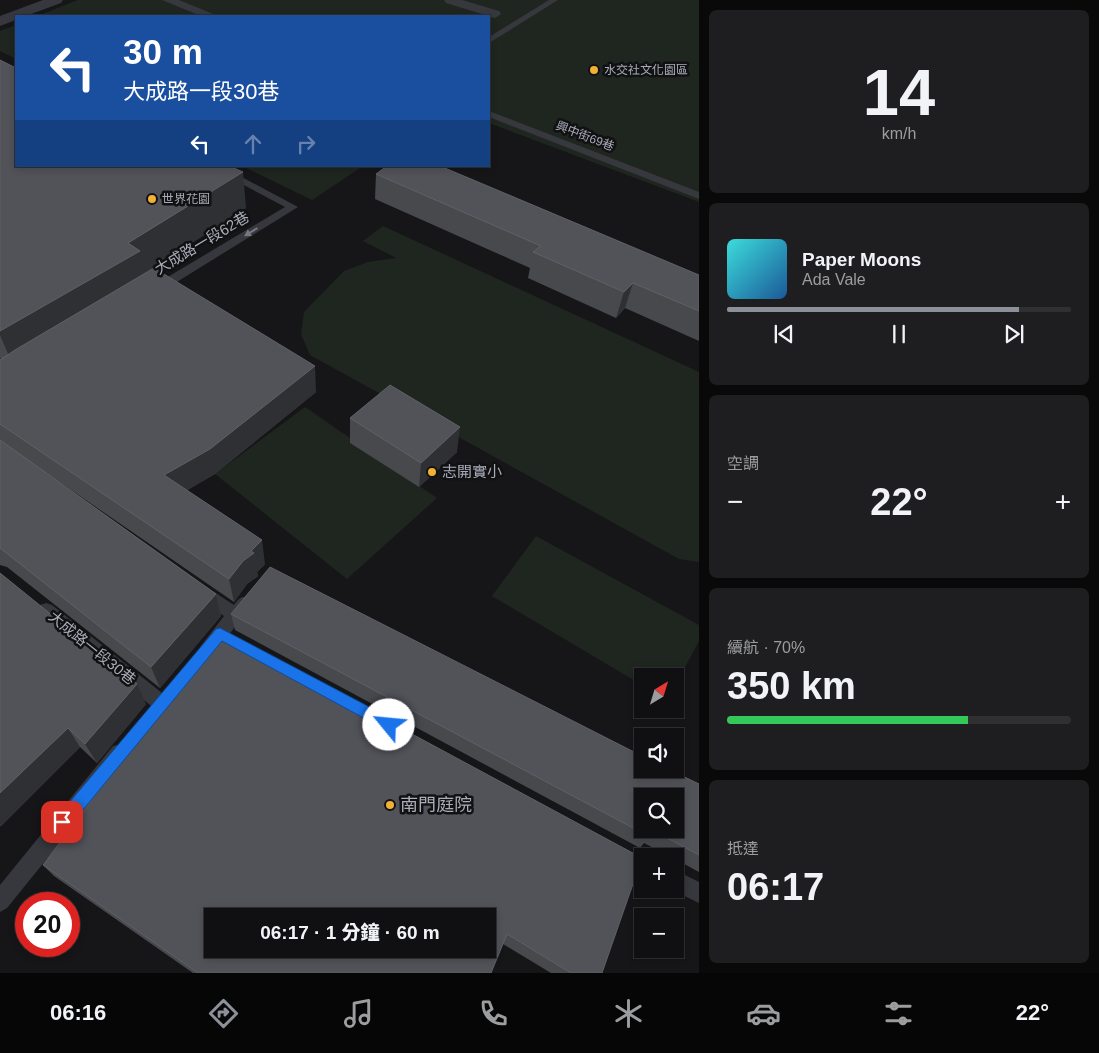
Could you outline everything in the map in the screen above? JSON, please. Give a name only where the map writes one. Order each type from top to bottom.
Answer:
[{"type":"street","points":[[15,15],[53,0]]},
{"type":"street","points":[[168,0],[209,15]]},
{"type":"street","points":[[450,0],[495,14]]},
{"type":"street","points":[[0,21],[15,15]]},
{"type":"lane","points":[[490,40],[554,0]]},
{"type":"lane","name":"興中街69巷","points":[[490,114],[671,185],[699,194]]},
{"type":"lane","name":"大成路一段62巷","points":[[142,298],[293,207],[215,167]]},
{"type":"lane","points":[[186,580],[235,615]]},
{"type":"lane","points":[[197,661],[258,588]]},
{"type":"lane","name":"大成路一段30巷","points":[[31,598],[167,696],[149,718]]},
{"type":"lane","points":[[220,633],[238,643]]},
{"type":"lane","points":[[0,901],[130,740]]},
{"type":"lane","points":[[684,884],[699,892]]},
{"type":"shaded area","name":"水交社文化園區","points":[[78,0],[699,0],[699,202],[490,123],[490,15],[40,15]]},
{"type":"shaded area","points":[[15,25],[15,58],[0,51],[0,31]]},
{"type":"shaded area","points":[[244,167],[362,167],[312,200]]},
{"type":"shaded area","points":[[383,226],[699,372],[699,562],[679,559],[310,355],[301,334],[304,312],[344,271],[368,262],[396,258],[363,241]]},
{"type":"shaded area","points":[[305,407],[437,498],[347,579],[215,474]]},
{"type":"shaded area","points":[[536,536],[699,625],[699,641],[684,669],[634,668],[634,680],[492,596]]},
{"type":"building","points":[[0,60],[15,68],[15,167],[231,167],[243,172],[128,243],[140,251],[0,331]]},
{"type":"building","points":[[386,167],[442,167],[699,275],[699,311],[633,283],[624,292],[533,252],[541,246],[376,174]]},
{"type":"building","points":[[154,268],[315,366],[210,449],[164,475],[262,540],[251,551],[254,553],[243,561],[229,579],[0,424],[0,360]]},
{"type":"building","points":[[390,385],[460,427],[421,463],[350,418]]},
{"type":"building","points":[[0,440],[216,594],[151,667],[0,548]]},
{"type":"building","name":"南門庭院","points":[[270,567],[634,752],[634,778],[684,777],[699,784],[699,855],[667,838],[684,838],[684,788],[634,788],[634,828],[231,614]]},
{"type":"building","points":[[0,573],[137,684],[85,744],[68,728],[0,793]]},
{"type":"building","points":[[219,630],[634,854],[634,881],[602,973],[571,973],[507,934],[491,973],[198,973],[43,865],[113,771],[106,764]]},
{"type":"place","name":"水交社文化園區","points":[[594,70]]},
{"type":"place","name":"世界花園","points":[[152,199]]},
{"type":"place","name":"志開實小","points":[[432,472]]},
{"type":"place","name":"南門庭院","points":[[390,805]]},
{"type":"route","points":[[62,822],[220,633],[389,725]]}]
